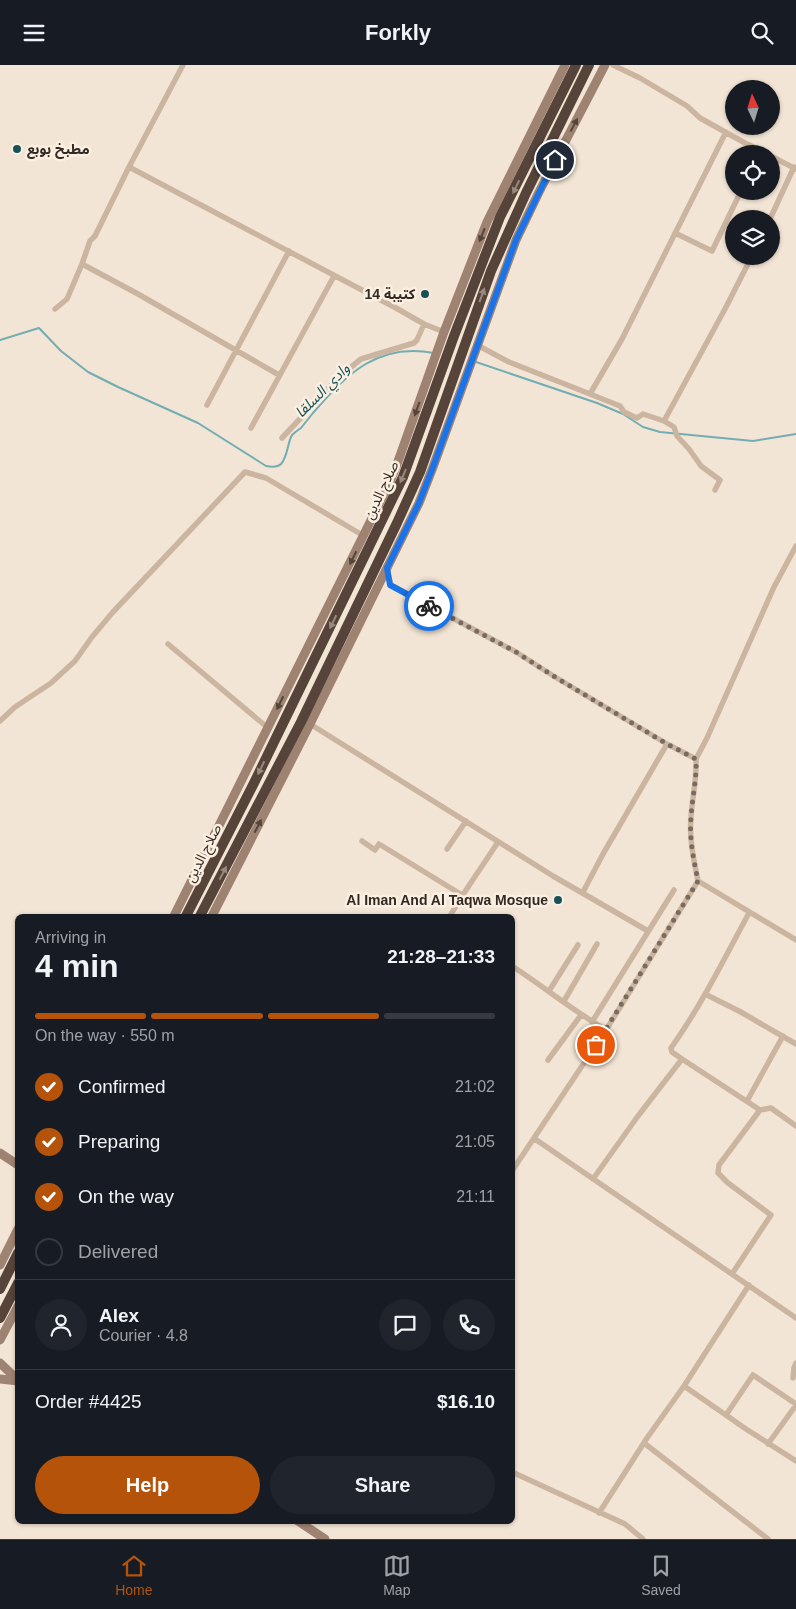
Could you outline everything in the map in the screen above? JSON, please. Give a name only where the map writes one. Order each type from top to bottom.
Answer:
[{"type":"highway","name":"صلاح الدين","points":[[187,914],[303,683],[403,477],[429,407],[438,363],[447,334],[481,265],[500,217],[576,65]]},
{"type":"highway","name":"صلاح الدين","points":[[200,914],[301,722],[397,523],[420,472],[491,271],[526,193],[588,65]]},
{"type":"highway","points":[[481,265],[487,266],[491,271]]},
{"type":"highway","points":[[192,905],[196,914]]},
{"type":"highway","points":[[0,1289],[15,1259]]},
{"type":"highway","points":[[0,1317],[15,1289]]},
{"type":"main road","points":[[447,334],[487,222],[564,65]]},
{"type":"main road","points":[[213,914],[310,724],[419,503],[516,240],[538,192],[605,65]]},
{"type":"main road","points":[[175,914],[364,536],[396,467],[438,363]]},
{"type":"main road","points":[[0,1153],[15,1163]]},
{"type":"main road","points":[[0,1265],[15,1235]]},
{"type":"main road","points":[[0,1340],[15,1312]]},
{"type":"main road","points":[[0,1363],[15,1378]]},
{"type":"main road","points":[[0,1379],[15,1381]]},
{"type":"main road","points":[[302,1524],[325,1539]]},
{"type":"street","points":[[55,309],[67,299],[90,241],[96,236],[129,167],[183,65]]},
{"type":"street","points":[[613,65],[640,78],[687,106],[700,118],[725,131]]},
{"type":"street","points":[[590,394],[622,339],[725,134]]},
{"type":"street","points":[[731,135],[748,145]]},
{"type":"street","points":[[774,210],[795,168],[780,160]]},
{"type":"street","points":[[129,167],[424,324],[447,334]]},
{"type":"street","points":[[675,233],[712,251],[737,200]]},
{"type":"street","points":[[206,405],[289,251]]},
{"type":"street","points":[[82,264],[279,375]]},
{"type":"street","points":[[664,421],[747,265]]},
{"type":"street","points":[[251,428],[334,276]]},
{"type":"street","points":[[282,438],[346,371],[362,359],[414,343],[424,324]]},
{"type":"street","points":[[477,345],[509,362],[620,406],[624,412],[637,418],[643,414],[664,421],[674,427],[677,436],[701,466],[720,480],[715,490]]},
{"type":"street","points":[[0,721],[15,707],[51,683],[75,661],[113,612],[245,472],[266,478],[364,536]]},
{"type":"street","points":[[515,1167],[606,1030],[698,881],[692,849],[690,819],[696,759],[749,646],[774,587],[796,546]]},
{"type":"street","points":[[387,568],[390,585]]},
{"type":"street","points":[[373,595],[385,586],[390,585],[516,652],[667,744],[696,759]]},
{"type":"street","points":[[168,644],[268,728]]},
{"type":"street","points":[[310,724],[498,842],[648,931]]},
{"type":"street","points":[[583,892],[667,744]]},
{"type":"street","points":[[447,849],[466,821]]},
{"type":"street","points":[[362,841],[375,850],[379,844],[462,895]]},
{"type":"street","points":[[451,914],[498,842]]},
{"type":"street","points":[[698,881],[796,941]]},
{"type":"street","points":[[592,1021],[674,890]]},
{"type":"street","points":[[749,913],[698,1008],[671,1048],[672,1052],[682,1059],[760,1110]]},
{"type":"street","points":[[549,991],[578,945]]},
{"type":"street","points":[[564,1001],[597,945]]},
{"type":"street","points":[[515,968],[564,1001],[581,1015],[606,1030]]},
{"type":"street","points":[[705,994],[796,1044]]},
{"type":"street","points":[[548,1060],[581,1015]]},
{"type":"street","points":[[747,1101],[782,1036]]},
{"type":"street","points":[[593,1179],[682,1059]]},
{"type":"street","points":[[732,1275],[771,1215],[728,1183],[718,1173],[719,1165],[760,1110],[771,1108],[796,1126]]},
{"type":"street","points":[[535,1139],[796,1318]]},
{"type":"street","points":[[599,1513],[749,1285]]},
{"type":"street","points":[[793,1378],[796,1363]]},
{"type":"street","points":[[726,1415],[753,1375],[796,1404],[768,1443]]},
{"type":"street","points":[[684,1386],[796,1461]]},
{"type":"street","points":[[644,1443],[768,1539]]},
{"type":"street","points":[[515,1473],[624,1525],[643,1539]]},
{"type":"waterway","name":"وادي السلقا","points":[[0,340],[39,328],[61,351],[88,372],[198,423],[266,466],[272,467],[276,467],[283,461],[292,435],[301,428],[338,386],[365,364],[396,352],[434,353]]},
{"type":"waterway","name":"وادي السلقا","points":[[476,362],[597,403],[623,414],[643,427],[660,432],[753,441],[796,434]]},
{"type":"way so far","points":[[429,606],[516,652],[667,744],[696,759],[690,819],[692,849],[698,881],[596,1045]]},
{"type":"place","name":"مطبخ بوبع","points":[[17,149]]},
{"type":"place","name":"كتيبة 14","points":[[425,294]]},
{"type":"place","name":"Al Iman And Al Taqwa Mosque","points":[[558,900]]},
{"type":"route","points":[[429,606],[390,585],[387,568],[419,503],[516,240],[555,160]]}]
